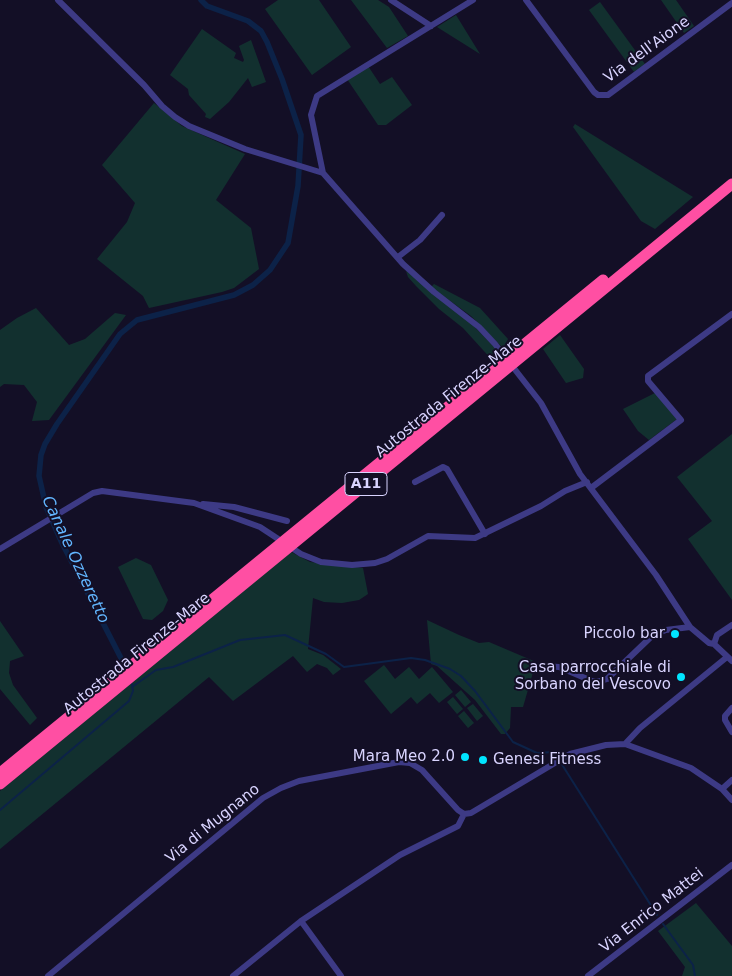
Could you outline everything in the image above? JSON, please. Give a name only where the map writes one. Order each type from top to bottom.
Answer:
[{"type":"highway","name":"Autostrada Firenze-Mare","points":[[0,773],[732,174]]},
{"type":"highway","name":"Autostrada Firenze-Mare","points":[[0,784],[732,184]]},
{"type":"street","points":[[58,0],[175,117],[189,126],[245,149],[323,173],[398,257],[434,292],[479,327],[524,379],[541,403],[589,485],[656,575],[690,627],[709,643],[714,644],[730,659],[640,728],[625,744]]},
{"type":"street","points":[[391,0],[431,26]]},
{"type":"street","points":[[323,173],[311,116],[317,96],[473,0]]},
{"type":"street","name":"Via dell'Aione","points":[[526,0],[598,95],[608,95],[732,3]]},
{"type":"street","points":[[398,257],[420,240],[442,215]]},
{"type":"street","points":[[194,503],[260,527],[275,535],[301,554],[321,562],[352,565],[375,563],[387,560],[428,536],[461,539],[475,538],[541,506],[565,490],[589,485],[681,420],[648,381],[648,376],[732,314]]},
{"type":"street","points":[[416,482],[443,467],[447,469],[485,534]]},
{"type":"street","points":[[0,549],[93,493],[102,491],[234,507],[287,520]]},
{"type":"street","points":[[714,644],[717,635],[732,625]]},
{"type":"street","points":[[542,666],[559,667],[592,681],[601,681],[606,679],[653,635],[690,627]]},
{"type":"street","points":[[732,708],[725,716],[732,732]]},
{"type":"street","points":[[234,976],[301,921],[400,855],[458,826],[464,814],[471,813],[485,806],[570,754],[606,745],[625,744],[691,768],[722,789],[732,800]]},
{"type":"street","name":"Via di Mugnano","points":[[48,976],[263,798],[281,788],[299,781],[399,762],[410,763],[422,770],[458,810],[464,814]]},
{"type":"street","points":[[722,789],[732,780]]},
{"type":"street","name":"Via Enrico Mattei","points":[[588,976],[732,865]]},
{"type":"street","points":[[301,921],[341,976]]},
{"type":"green space","points":[[278,0],[319,0],[351,47],[312,75],[265,9]]},
{"type":"green space","points":[[351,0],[378,0],[389,7],[408,36],[387,48]]},
{"type":"green space","points":[[661,0],[676,0],[694,26],[684,33]]},
{"type":"green space","points":[[600,2],[645,64],[634,72],[589,10]]},
{"type":"green space","points":[[456,15],[480,54],[437,27]]},
{"type":"green space","points":[[202,29],[236,53],[234,58],[243,62],[239,46],[251,40],[266,82],[252,87],[248,78],[229,102],[210,119],[205,117],[206,114],[189,95],[188,89],[170,75]]},
{"type":"green space","points":[[368,66],[380,84],[392,77],[412,105],[386,125],[378,125],[347,79]]},
{"type":"green space","points":[[154,103],[182,126],[245,154],[216,200],[251,228],[259,269],[234,288],[149,308],[143,296],[97,259],[127,222],[135,203],[102,165]]},
{"type":"green space","points":[[575,124],[693,197],[655,229],[641,221],[573,127]]},
{"type":"green space","points":[[406,271],[459,311],[501,354],[493,361],[463,328],[439,309],[416,286],[408,277]]},
{"type":"green space","points":[[434,284],[480,308],[508,339],[503,348],[471,316],[431,287]]},
{"type":"green space","points":[[36,308],[69,345],[85,339],[115,313],[126,315],[49,420],[32,421],[37,402],[24,385],[4,384],[0,387],[0,330]]},
{"type":"green space","points":[[560,335],[584,369],[583,378],[566,383],[543,349]]},
{"type":"green space","points":[[655,393],[677,419],[649,440],[638,431],[623,409]]},
{"type":"green space","points":[[732,434],[732,600],[688,539],[712,521],[677,477]]},
{"type":"green space","points":[[291,552],[310,562],[363,568],[368,594],[359,600],[342,603],[324,602],[313,598],[308,649],[323,655],[341,669],[333,675],[327,668],[317,664],[307,672],[293,656],[233,701],[209,677],[0,849],[0,791]]},
{"type":"green space","points":[[136,558],[151,565],[168,600],[163,611],[152,620],[143,619],[118,567]]},
{"type":"green space","points":[[427,620],[479,643],[489,642],[536,662],[523,707],[511,707],[510,728],[505,734],[501,734],[475,700],[437,666],[431,664]]},
{"type":"green space","points":[[0,621],[24,656],[10,661],[9,673],[13,685],[37,718],[30,725],[0,689]]},
{"type":"green space","points":[[384,665],[395,679],[409,667],[419,679],[432,667],[453,692],[439,703],[430,693],[417,704],[411,697],[391,714],[364,681]]},
{"type":"green space","points":[[461,690],[471,702],[465,707],[455,695]]},
{"type":"green space","points":[[453,697],[463,709],[457,714],[447,702]]},
{"type":"green space","points":[[473,704],[483,716],[477,721],[467,708]]},
{"type":"green space","points":[[464,711],[474,723],[468,728],[458,716]]},
{"type":"green space","points":[[696,903],[732,946],[732,976],[682,976],[685,967],[658,931]]},
{"type":"waterway","name":"Canale Ozzeretto","points":[[124,664],[61,541],[46,507],[39,476],[41,455],[45,444],[120,334],[137,320],[234,295],[253,285],[270,270],[288,243],[298,186],[301,135],[267,42],[261,31],[248,21],[207,6],[201,0]]},
{"type":"waterway","points":[[132,687],[156,670],[173,667],[240,640],[285,635],[326,654],[344,667],[411,658],[425,660],[450,669],[461,676],[475,691],[513,742],[537,753],[553,752],[555,756]]},
{"type":"waterway","name":"Canale Ozzeretto","points":[[0,810],[129,701],[133,691],[132,684]]},
{"type":"waterway","points":[[561,763],[657,915]]},
{"type":"waterway","points":[[663,924],[693,965],[695,976]]},
{"type":"place","name":"Piccolo bar","points":[[675,634]]},
{"type":"place","name":"Casa parrocchiale di Sorbano del Vescovo","points":[[681,677]]},
{"type":"place","name":"Mara Meo 2.0","points":[[465,757]]},
{"type":"place","name":"Genesi Fitness","points":[[483,760]]}]
